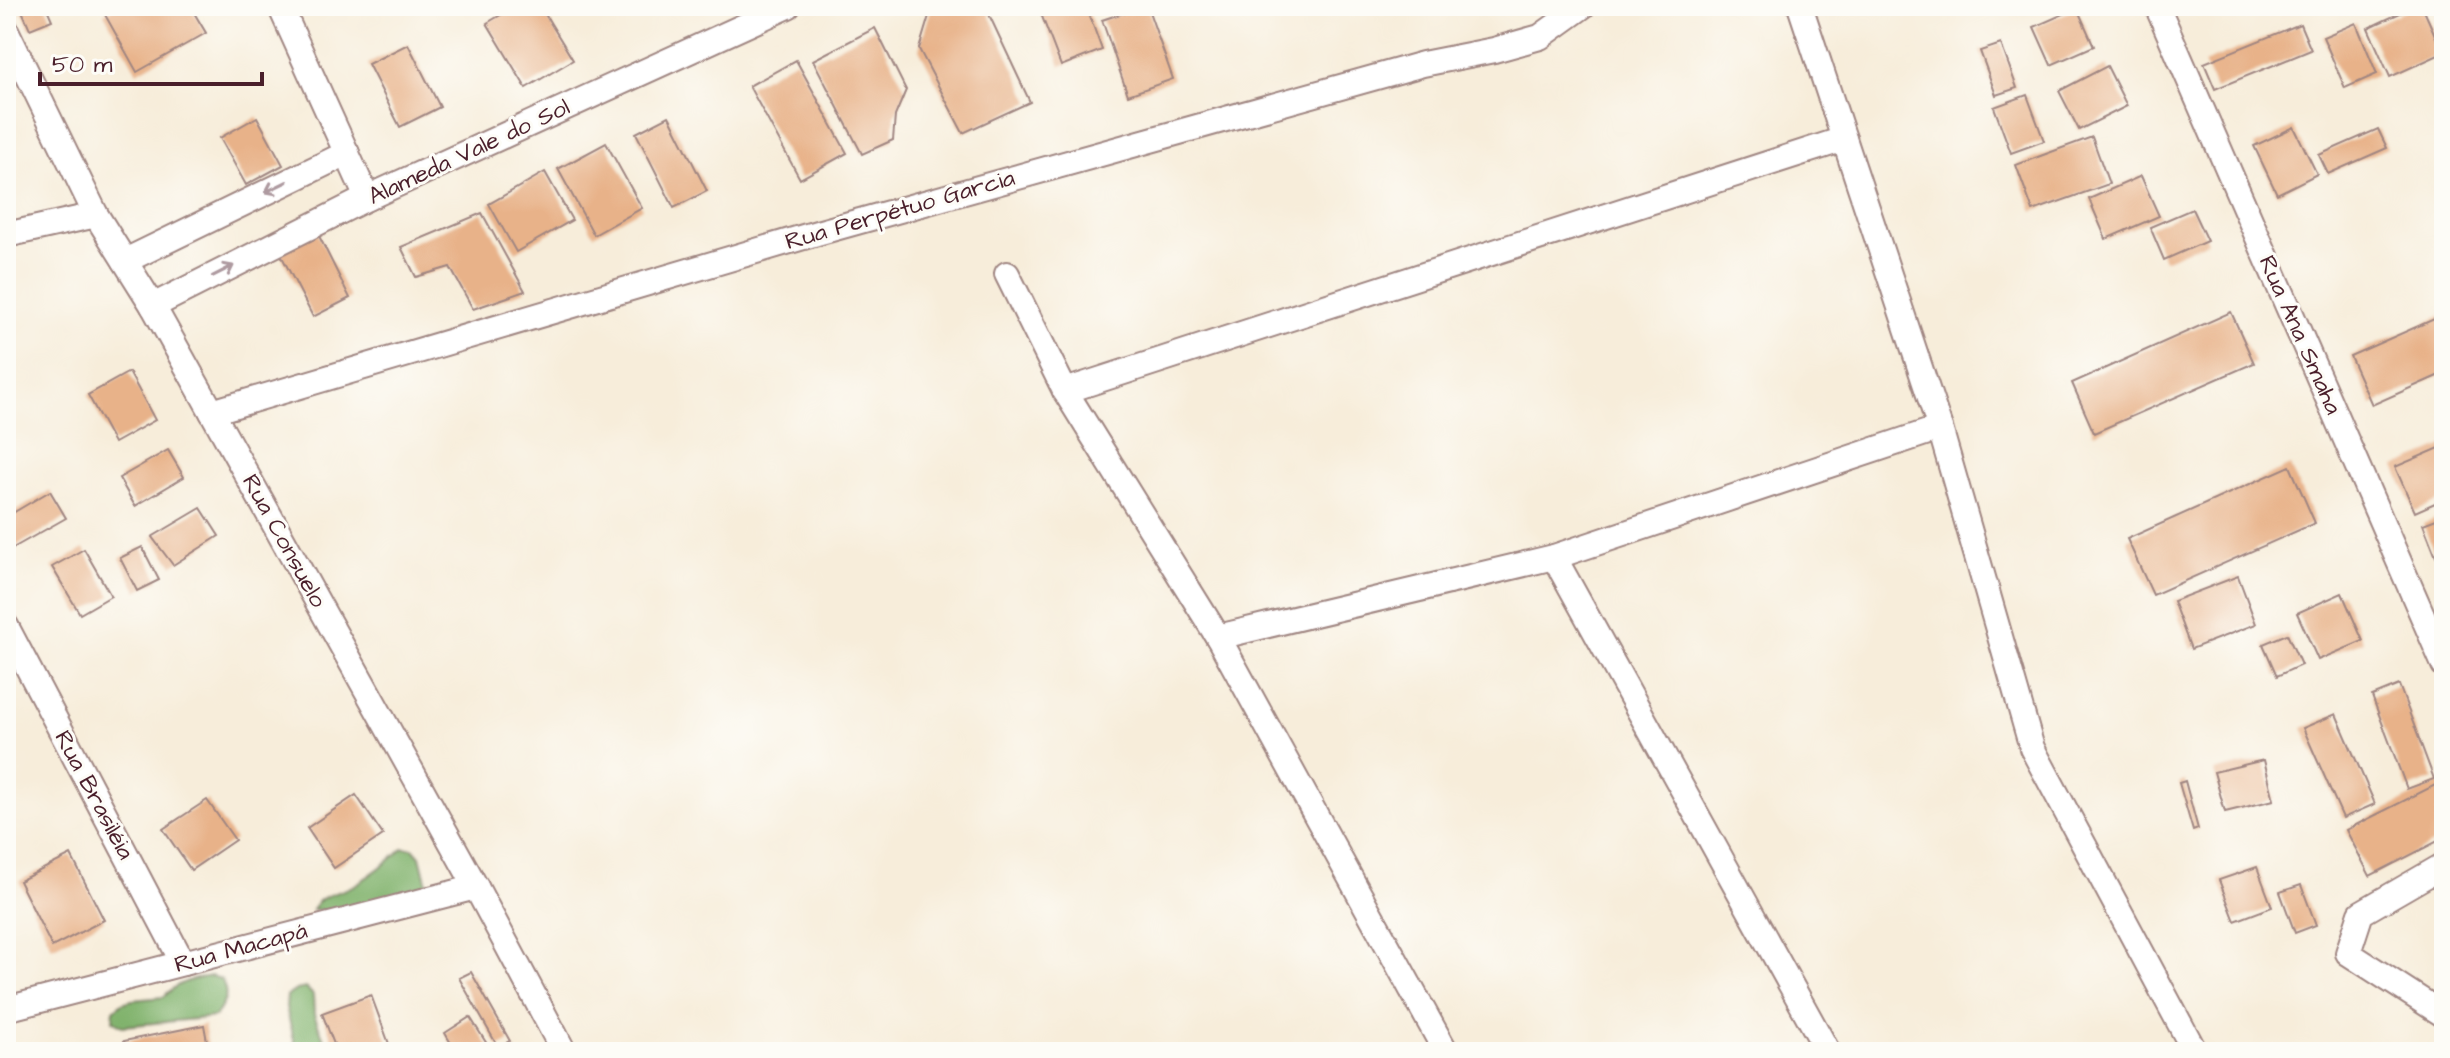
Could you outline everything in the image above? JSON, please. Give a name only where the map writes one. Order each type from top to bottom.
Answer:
[{"type":"street","points":[[280,6],[367,198]]},
{"type":"street","name":"Alameda Vale do Sol","points":[[153,306],[367,198],[788,6]]},
{"type":"street","name":"Rua Perpétuo Garcia","points":[[212,412],[817,233],[1423,64],[1540,37],[1583,6]]},
{"type":"street","points":[[1800,6],[1940,428],[2032,748],[2195,1052]]},
{"type":"street","name":"Rua Ana Smaha","points":[[2157,6],[2444,665]]},
{"type":"street","name":"Rua Consuelo","points":[[6,30],[96,215],[153,306],[476,887],[564,1052]]},
{"type":"street","points":[[1065,391],[1844,139]]},
{"type":"street","points":[[125,261],[347,153]]},
{"type":"street","points":[[6,235],[96,215]]},
{"type":"street","points":[[1007,274],[1065,391],[1218,637],[1446,1052]]},
{"type":"street","points":[[1218,637],[1554,557],[1940,428]]},
{"type":"street","points":[[1554,557],[1828,1052]]},
{"type":"street","name":"Rua Brasiléia","points":[[6,626],[183,963]]},
{"type":"street","points":[[2444,865],[2361,913],[2348,953],[2444,1015]]},
{"type":"street","name":"Rua Macapá","points":[[6,1009],[476,887]]},
{"type":"green space","points":[[403,848],[413,848],[420,856],[427,884],[386,900],[356,907],[312,909],[321,899],[368,876]]},
{"type":"green space","points":[[211,976],[221,979],[226,994],[215,1017],[122,1026],[113,1020],[114,1010],[122,1003],[164,997],[179,985]]},
{"type":"green space","points":[[306,988],[313,995],[314,1014],[329,1052],[297,1052],[286,1007],[287,996]]},
{"type":"building","points":[[20,6],[46,6],[52,20],[30,29]]},
{"type":"building","points":[[118,6],[190,6],[206,33],[137,72],[104,13]]},
{"type":"building","points":[[516,6],[540,6],[573,60],[526,88],[487,23]]},
{"type":"building","points":[[932,6],[985,6],[1030,102],[963,133],[919,49]]},
{"type":"building","points":[[1038,6],[1086,6],[1102,50],[1061,66]]},
{"type":"building","points":[[1147,6],[1173,79],[1128,95],[1102,20]]},
{"type":"building","points":[[2415,6],[2422,6],[2443,53],[2390,77],[2368,28]]},
{"type":"building","points":[[2077,8],[2094,46],[2051,65],[2034,27]]},
{"type":"building","points":[[2356,23],[2377,74],[2345,88],[2323,37]]},
{"type":"building","points":[[2300,24],[2311,50],[2215,89],[2204,63]]},
{"type":"building","points":[[875,28],[906,90],[895,116],[893,140],[862,154],[813,60]]},
{"type":"building","points":[[408,44],[440,107],[400,127],[368,64]]},
{"type":"building","points":[[2001,44],[2017,88],[1996,95],[1980,51]]},
{"type":"building","points":[[796,60],[847,153],[800,179],[749,86]]},
{"type":"building","points":[[2107,66],[2127,106],[2079,130],[2059,91]]},
{"type":"building","points":[[2027,95],[2044,141],[2011,153],[1994,107]]},
{"type":"building","points":[[669,116],[707,191],[674,208],[636,133]]},
{"type":"building","points":[[257,117],[283,165],[246,185],[220,138]]},
{"type":"building","points":[[2294,127],[2317,174],[2277,194],[2254,146]]},
{"type":"building","points":[[2378,129],[2387,148],[2328,174],[2319,155]]},
{"type":"building","points":[[2092,137],[2109,184],[2033,211],[2016,165]]},
{"type":"building","points":[[606,143],[642,208],[594,235],[558,169]]},
{"type":"building","points":[[545,172],[572,220],[516,252],[489,204]]},
{"type":"building","points":[[2141,176],[2159,216],[2106,239],[2089,199]]},
{"type":"building","points":[[2192,209],[2207,241],[2164,260],[2150,227]]},
{"type":"building","points":[[482,213],[525,291],[473,309],[450,267],[416,277],[401,247]]},
{"type":"building","points":[[316,230],[350,298],[313,317],[278,249]]},
{"type":"building","points":[[2231,312],[2254,363],[2094,433],[2072,383]]},
{"type":"building","points":[[2441,316],[2444,324],[2444,373],[2372,405],[2350,356]]},
{"type":"building","points":[[129,372],[155,420],[114,443],[88,395]]},
{"type":"building","points":[[2444,446],[2444,499],[2415,512],[2395,467]]},
{"type":"building","points":[[168,450],[184,477],[135,506],[119,478]]},
{"type":"building","points":[[2290,466],[2315,523],[2153,595],[2127,539]]},
{"type":"building","points":[[50,491],[66,518],[13,548],[6,536],[6,517]]},
{"type":"building","points":[[201,508],[219,536],[173,565],[152,537]]},
{"type":"building","points":[[2444,516],[2444,554],[2436,557],[2423,524]]},
{"type":"building","points":[[142,547],[159,580],[137,591],[120,558]]},
{"type":"building","points":[[84,549],[111,596],[80,614],[52,567]]},
{"type":"building","points":[[2238,576],[2256,624],[2191,649],[2173,601]]},
{"type":"building","points":[[2342,593],[2363,641],[2318,660],[2297,613]]},
{"type":"building","points":[[2287,634],[2301,665],[2277,676],[2263,644]]},
{"type":"building","points":[[2399,685],[2434,779],[2407,789],[2372,696]]},
{"type":"building","points":[[2336,714],[2375,804],[2343,818],[2303,728]]},
{"type":"building","points":[[2264,760],[2274,800],[2225,812],[2214,772]]},
{"type":"building","points":[[2185,781],[2198,829],[2193,831],[2179,783]]},
{"type":"building","points":[[2441,782],[2444,789],[2444,838],[2370,876],[2346,830]]},
{"type":"building","points":[[356,795],[383,835],[334,868],[307,828]]},
{"type":"building","points":[[207,800],[235,840],[191,870],[163,829]]},
{"type":"building","points":[[71,855],[104,920],[52,947],[19,881]]},
{"type":"building","points":[[2257,867],[2272,907],[2235,921],[2219,880]]},
{"type":"building","points":[[2301,885],[2316,925],[2295,933],[2280,892]]},
{"type":"building","points":[[471,972],[510,1041],[498,1047],[459,978]]},
{"type":"building","points":[[371,995],[392,1052],[337,1052],[322,1013]]},
{"type":"building","points":[[470,1017],[492,1052],[456,1052],[445,1033]]},
{"type":"building","points":[[204,1025],[209,1052],[126,1052],[124,1041]]},
{"type":"building","points":[[101,1043],[102,1052],[62,1052],[62,1051]]}]
